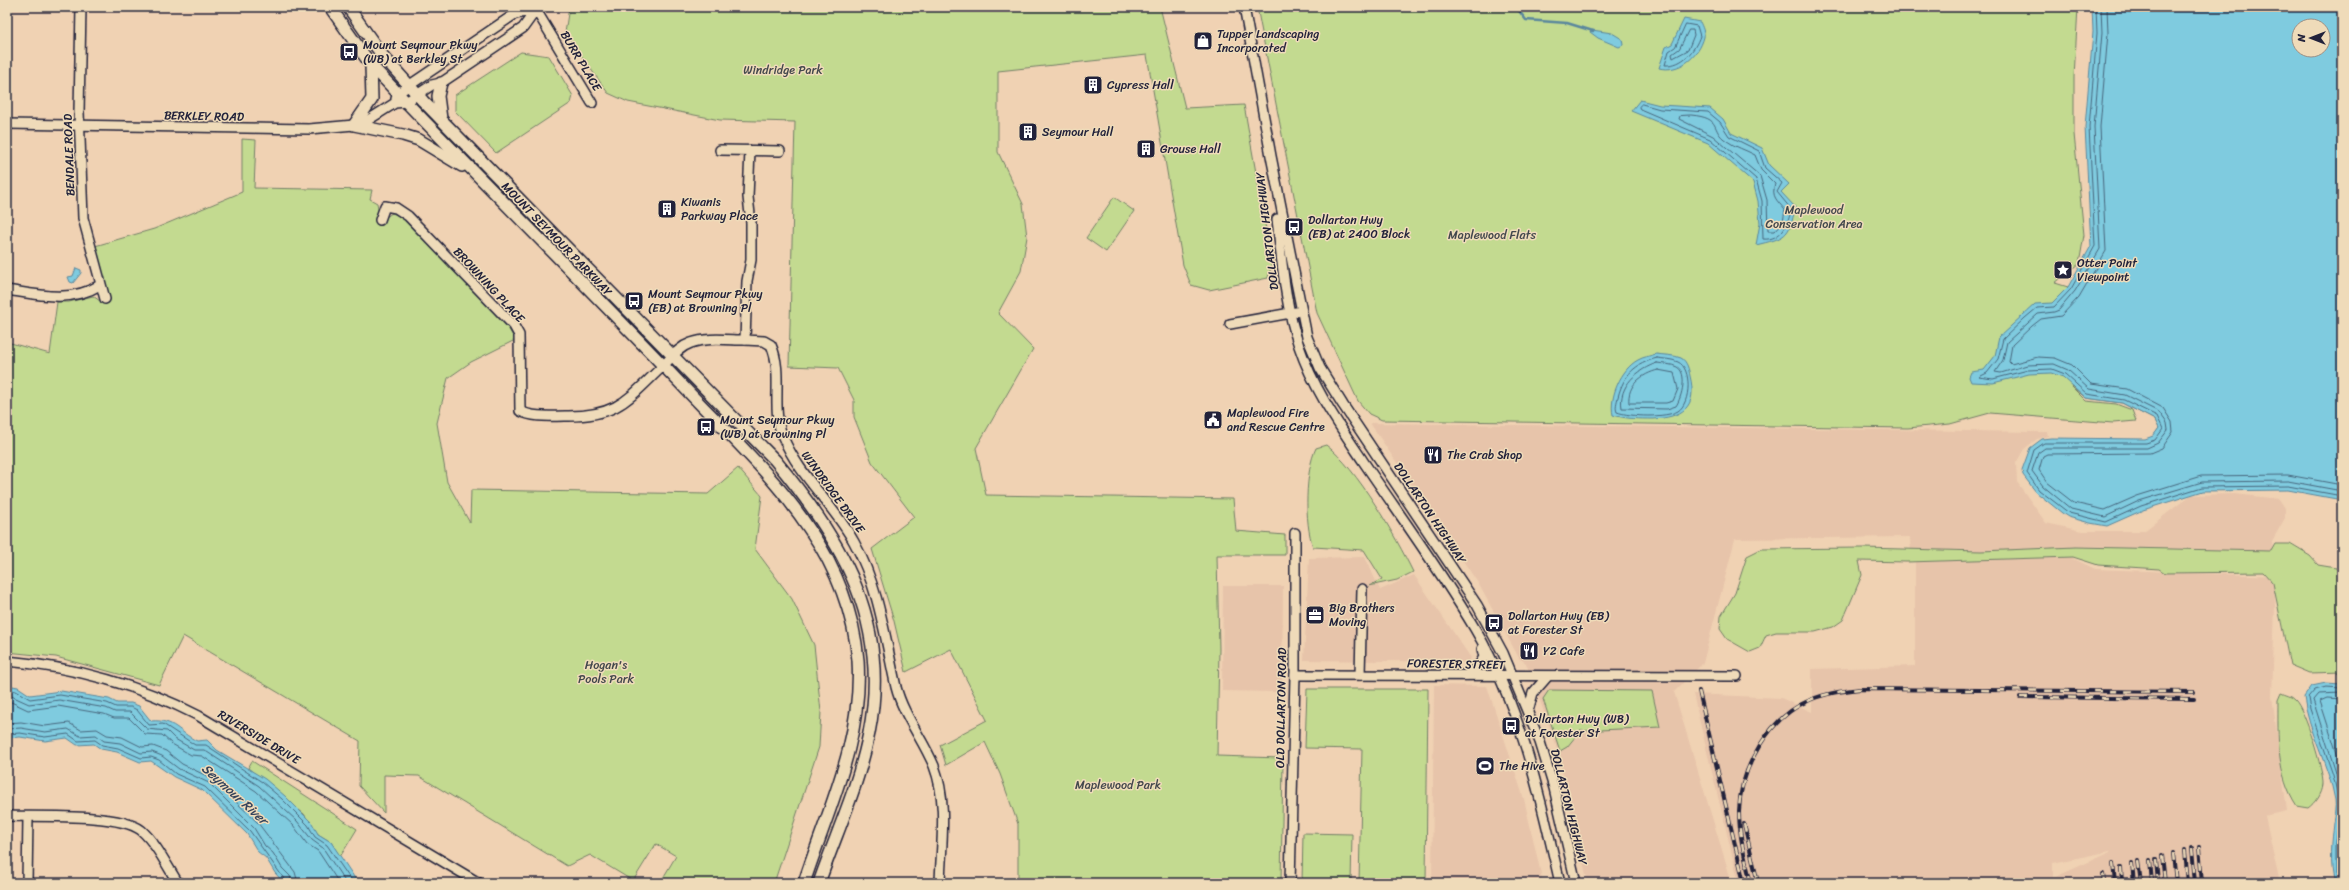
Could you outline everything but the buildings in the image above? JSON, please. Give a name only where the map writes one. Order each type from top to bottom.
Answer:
[{"type":"main road","name":"MOUNT SEYMOUR PARKWAY","points":[[330,7],[371,64],[400,100],[663,365],[782,491],[811,531],[832,568],[851,621],[858,658],[859,688],[857,716],[840,783],[804,883]]},
{"type":"main road","name":"MOUNT SEYMOUR PARKWAY","points":[[348,7],[382,55],[413,91],[775,460],[805,496],[830,532],[850,570],[868,621],[874,662],[873,710],[862,763],[819,883]]},
{"type":"main road","points":[[371,64],[373,90],[372,99],[354,125],[403,135],[419,140],[479,178]]},
{"type":"main road","points":[[441,83],[438,96],[441,119]]},
{"type":"street","name":"BENDALE ROAD","points":[[81,7],[83,218],[105,300]]},
{"type":"street","name":"DOLLARTON HIGHWAY","points":[[1244,7],[1271,156],[1307,337],[1320,368],[1477,605],[1503,653],[1528,711],[1554,788],[1576,883]]},
{"type":"street","name":"BERKLEY ROAD","points":[[7,124],[309,129],[354,125],[366,122],[400,100],[515,14],[538,9]]},
{"type":"street","name":"BERKLEY ROAD","points":[[413,91],[441,83],[523,28],[538,9]]},
{"type":"street","name":"BURR PLACE","points":[[538,9],[592,103]]},
{"type":"street","points":[[720,150],[780,151]]},
{"type":"street","points":[[745,340],[747,281],[751,260],[751,223],[748,202],[750,151]]},
{"type":"street","name":"DOLLARTON HIGHWAY","points":[[1271,156],[1284,279],[1290,313],[1299,346],[1319,391],[1339,425],[1428,555],[1480,639],[1498,676],[1518,722],[1537,784],[1560,883]]},
{"type":"street","name":"BROWNING PLACE","points":[[380,220],[385,206],[396,208],[408,216],[514,326],[519,335],[520,411],[530,416],[581,416],[598,414],[625,402],[672,355],[692,342],[745,340]]},
{"type":"street","points":[[7,290],[57,297],[76,295],[100,285]]},
{"type":"street","points":[[1230,324],[1301,311]]},
{"type":"street","name":"WINDRIDGE DRIVE","points":[[745,340],[764,341],[771,345],[776,361],[776,408],[782,436],[796,461],[855,542],[867,569],[883,621],[896,688],[934,766],[939,783],[942,802],[940,883]]},
{"type":"street","name":"OLD DOLLARTON ROAD","points":[[1290,883],[1295,675],[1295,533]]},
{"type":"street","points":[[1360,675],[1362,589]]},
{"type":"street","points":[[1465,676],[1476,671],[1484,657],[1480,639]]},
{"type":"street","name":"RIVERSIDE DRIVE","points":[[7,661],[58,667],[132,687],[166,699],[205,720],[479,883]]},
{"type":"street","name":"FORESTER STREET","points":[[1295,675],[1513,677],[1737,676]]},
{"type":"street","points":[[1528,711],[1533,693],[1546,677]]},
{"type":"street","points":[[7,816],[107,820],[131,824],[142,831],[150,841],[178,883]]},
{"type":"street","points":[[27,883],[28,817]]},
{"type":"shaded area","points":[[1370,423],[2047,432],[2048,436],[2037,439],[2024,449],[2016,463],[2017,482],[2046,523],[2082,531],[2144,531],[2191,495],[2235,494],[2279,499],[2285,508],[2285,518],[2272,541],[2273,552],[2072,558],[2095,569],[2276,576],[2272,696],[2287,811],[2265,816],[2280,883],[1739,883],[1693,694],[1781,698],[1812,712],[1812,669],[1915,666],[1915,558],[1911,554],[1910,537],[1735,539],[1703,663],[1674,692],[1732,883],[1588,883],[1555,742],[1526,663],[1519,658],[1478,583]],"holes":[[[2111,852],[2053,878],[2053,863]]]},
{"type":"shaded area","points":[[1365,557],[1380,590],[1414,575],[1471,658],[1469,662],[1304,660],[1309,558]]},
{"type":"shaded area","points":[[1223,586],[1283,586],[1282,692],[1222,691]]},
{"type":"shaded area","points":[[1434,685],[1487,686],[1524,799],[1543,883],[1432,883]]},
{"type":"green space","points":[[569,7],[1160,7],[1185,108],[1244,105],[1272,263],[1268,278],[1209,290],[1191,285],[1183,265],[1147,55],[998,71],[998,152],[1023,204],[1027,237],[1021,271],[998,313],[1033,349],[976,448],[986,495],[1233,499],[1236,531],[1285,535],[1285,555],[1217,555],[1219,649],[1217,756],[1280,758],[1283,761],[1281,883],[1018,883],[1018,824],[1000,774],[985,742],[946,765],[940,745],[987,720],[951,649],[906,672],[894,621],[872,549],[914,517],[872,462],[854,417],[854,400],[838,368],[789,366],[795,122],[720,120],[628,102],[608,93],[565,33]]},
{"type":"green space","name":"Maplewood Flats","points":[[1257,7],[2078,7],[2074,77],[2074,134],[2084,235],[2079,264],[2055,283],[2068,287],[2263,307],[2153,437],[2159,428],[2155,420],[2122,403],[2086,398],[2071,386],[2086,401],[2116,404],[2132,410],[2136,421],[2113,423],[1990,413],[1950,424],[1908,428],[1382,420],[1369,414],[1358,401],[1317,313]]},
{"type":"green space","points":[[521,52],[549,56],[573,96],[571,103],[496,153],[455,111],[455,95]]},
{"type":"green space","name":"Hogan's Pools Park","points":[[242,139],[256,140],[254,188],[372,190],[370,199],[377,203],[380,217],[386,217],[392,213],[404,218],[506,324],[515,340],[471,362],[448,378],[437,423],[447,482],[470,523],[471,490],[708,494],[738,468],[762,496],[755,549],[792,599],[814,645],[821,712],[819,747],[774,883],[660,883],[676,856],[656,844],[633,881],[590,855],[567,866],[419,776],[384,775],[384,813],[359,786],[360,741],[183,636],[159,685],[56,657],[7,652],[7,342],[50,354],[57,302],[69,302],[93,296],[100,301],[109,298],[95,246],[154,229],[242,192]]},
{"type":"green space","points":[[1114,197],[1134,211],[1106,252],[1086,238]]},
{"type":"green space","points":[[1326,445],[1338,456],[1363,486],[1386,522],[1413,572],[1397,580],[1369,586],[1382,579],[1364,550],[1313,547],[1308,524],[1308,483],[1312,458],[1316,448]]},
{"type":"green space","points":[[2275,544],[2290,544],[2310,556],[2318,565],[2342,569],[2342,672],[2309,673],[2290,665],[2273,583],[2263,572],[2165,573],[2159,569],[2098,565],[2073,557],[1907,562],[1859,561],[1862,575],[1843,620],[1833,627],[1815,632],[1776,632],[1766,635],[1760,648],[1750,652],[1727,639],[1720,629],[1721,616],[1735,593],[1747,556],[1761,549],[1863,548],[1981,551],[2076,547],[2271,551]]},
{"type":"green space","points":[[1307,689],[1428,689],[1426,883],[1359,883],[1362,749],[1305,748]]},
{"type":"green space","points":[[1549,690],[1652,691],[1660,727],[1580,731],[1567,747],[1560,751],[1543,699]]},
{"type":"green space","points":[[2281,693],[2295,700],[2304,715],[2309,727],[2320,768],[2323,785],[2318,798],[2309,808],[2297,806],[2285,781],[2278,741],[2278,700]]},
{"type":"green space","points":[[252,761],[357,829],[340,857],[331,842],[318,834],[304,814],[248,768]]},
{"type":"green space","points":[[1303,833],[1352,834],[1351,883],[1302,883]]},
{"type":"water","points":[[2092,7],[2342,7],[2342,500],[2288,490],[2203,491],[2143,510],[2107,526],[2068,517],[2036,492],[2023,475],[2022,470],[2030,448],[2042,439],[2145,439],[2153,436],[2159,428],[2155,420],[2122,403],[2086,398],[2063,377],[2051,373],[2029,374],[1993,383],[1971,382],[1969,377],[1971,372],[1984,370],[1995,356],[1999,337],[2035,304],[2052,303],[2068,287],[2091,246],[2085,127],[2093,32]]},
{"type":"water","points":[[1684,19],[1700,22],[1704,37],[1698,51],[1681,66],[1666,69],[1659,68],[1666,47],[1672,44]]},
{"type":"water","points":[[1592,30],[1612,33],[1622,39],[1623,45],[1619,47],[1598,38],[1590,32]]},
{"type":"water","points":[[1640,100],[1660,105],[1710,108],[1723,119],[1731,133],[1762,148],[1769,165],[1789,184],[1781,192],[1795,207],[1788,231],[1779,238],[1756,245],[1760,223],[1758,201],[1753,182],[1708,143],[1631,111]]},
{"type":"water","points":[[76,268],[81,270],[81,273],[73,283],[70,282],[68,277],[73,276]]},
{"type":"water","points":[[1656,354],[1678,357],[1685,361],[1692,387],[1692,396],[1685,409],[1672,416],[1653,419],[1638,419],[1613,415],[1612,408],[1615,392],[1626,370],[1638,360]]},
{"type":"water","points":[[2326,683],[2342,684],[2342,883],[2334,883],[2331,868],[2331,845],[2335,800],[2328,774],[2306,710],[2304,697],[2312,686]]},
{"type":"water","name":"Seymour River","points":[[7,685],[18,687],[30,695],[61,691],[109,699],[117,703],[131,703],[139,706],[151,721],[166,722],[171,724],[197,741],[207,740],[217,750],[265,779],[285,796],[312,823],[318,834],[331,842],[358,883],[284,883],[275,873],[266,858],[258,852],[247,834],[202,790],[174,777],[151,761],[140,762],[117,752],[101,749],[94,744],[77,745],[67,738],[45,741],[20,737],[7,738]]},
{"type":"waterway","points":[[1516,7],[1526,20],[1567,23],[1593,31]]},
{"type":"railway","points":[[1751,883],[1739,820],[1741,795],[1745,778],[1751,761],[1770,731],[1782,718],[1795,708],[1810,700],[1828,694],[1860,689],[2194,692]]},
{"type":"railway","points":[[1699,691],[1744,883]]},
{"type":"railway","points":[[2020,697],[2194,699]]},
{"type":"railway","points":[[1744,824],[1758,883]]},
{"type":"railway","points":[[2199,846],[2202,883]]},
{"type":"railway","points":[[2192,848],[2195,883]]},
{"type":"railway","points":[[2185,850],[2188,883]]},
{"type":"railway","points":[[2173,853],[2176,883]]},
{"type":"railway","points":[[2162,855],[2165,883]]},
{"type":"railway","points":[[2156,859],[2158,883]]},
{"type":"railway","points":[[2150,860],[2152,883]]},
{"type":"railway","points":[[2138,861],[2141,883]]},
{"type":"railway","points":[[2113,863],[2115,883]]},
{"type":"railway","points":[[2132,863],[2134,883]]},
{"type":"railway","points":[[2121,867],[2122,883]]},
{"type":"railway","points":[[2103,874],[2104,883]]},
{"type":"place","name":"Tupper Landscaping Incorporated","points":[[1203,41]]},
{"type":"place","name":"Mount Seymour Pkwy (WB) at Berkley St","points":[[349,52]]},
{"type":"place","name":"Cypress Hall","points":[[1093,85]]},
{"type":"place","name":"Seymour Hall","points":[[1028,132]]},
{"type":"place","name":"Grouse Hall","points":[[1146,149]]},
{"type":"place","name":"Kiwanis Parkway Place","points":[[667,209]]},
{"type":"place","name":"Dollarton Hwy (EB) at 2400 Block","points":[[1294,227]]},
{"type":"place","name":"Otter Point Viewpoint","points":[[2063,270]]},
{"type":"place","name":"Mount Seymour Pkwy (EB) at Browning Pl","points":[[634,301]]},
{"type":"place","name":"Maplewood Fire and Rescue Centre","points":[[1213,420]]},
{"type":"place","name":"Mount Seymour Pkwy (WB) at Browning Pl","points":[[706,427]]},
{"type":"place","name":"The Crab Shop","points":[[1433,455]]},
{"type":"place","name":"Big Brothers Moving","points":[[1315,615]]},
{"type":"place","name":"Dollarton Hwy (EB) at Forester St","points":[[1494,623]]},
{"type":"place","name":"Y2 Cafe","points":[[1529,651]]},
{"type":"place","name":"Dollarton Hwy (WB) at Forester St","points":[[1511,726]]},
{"type":"place","name":"The Hive","points":[[1485,766]]},
{"type":"park label","name":"Windridge Park","points":[[783,70]]},
{"type":"park label","name":"Maplewood Conservation Area","points":[[1814,217]]},
{"type":"park label","name":"Maplewood Park","points":[[1118,785]]}]
